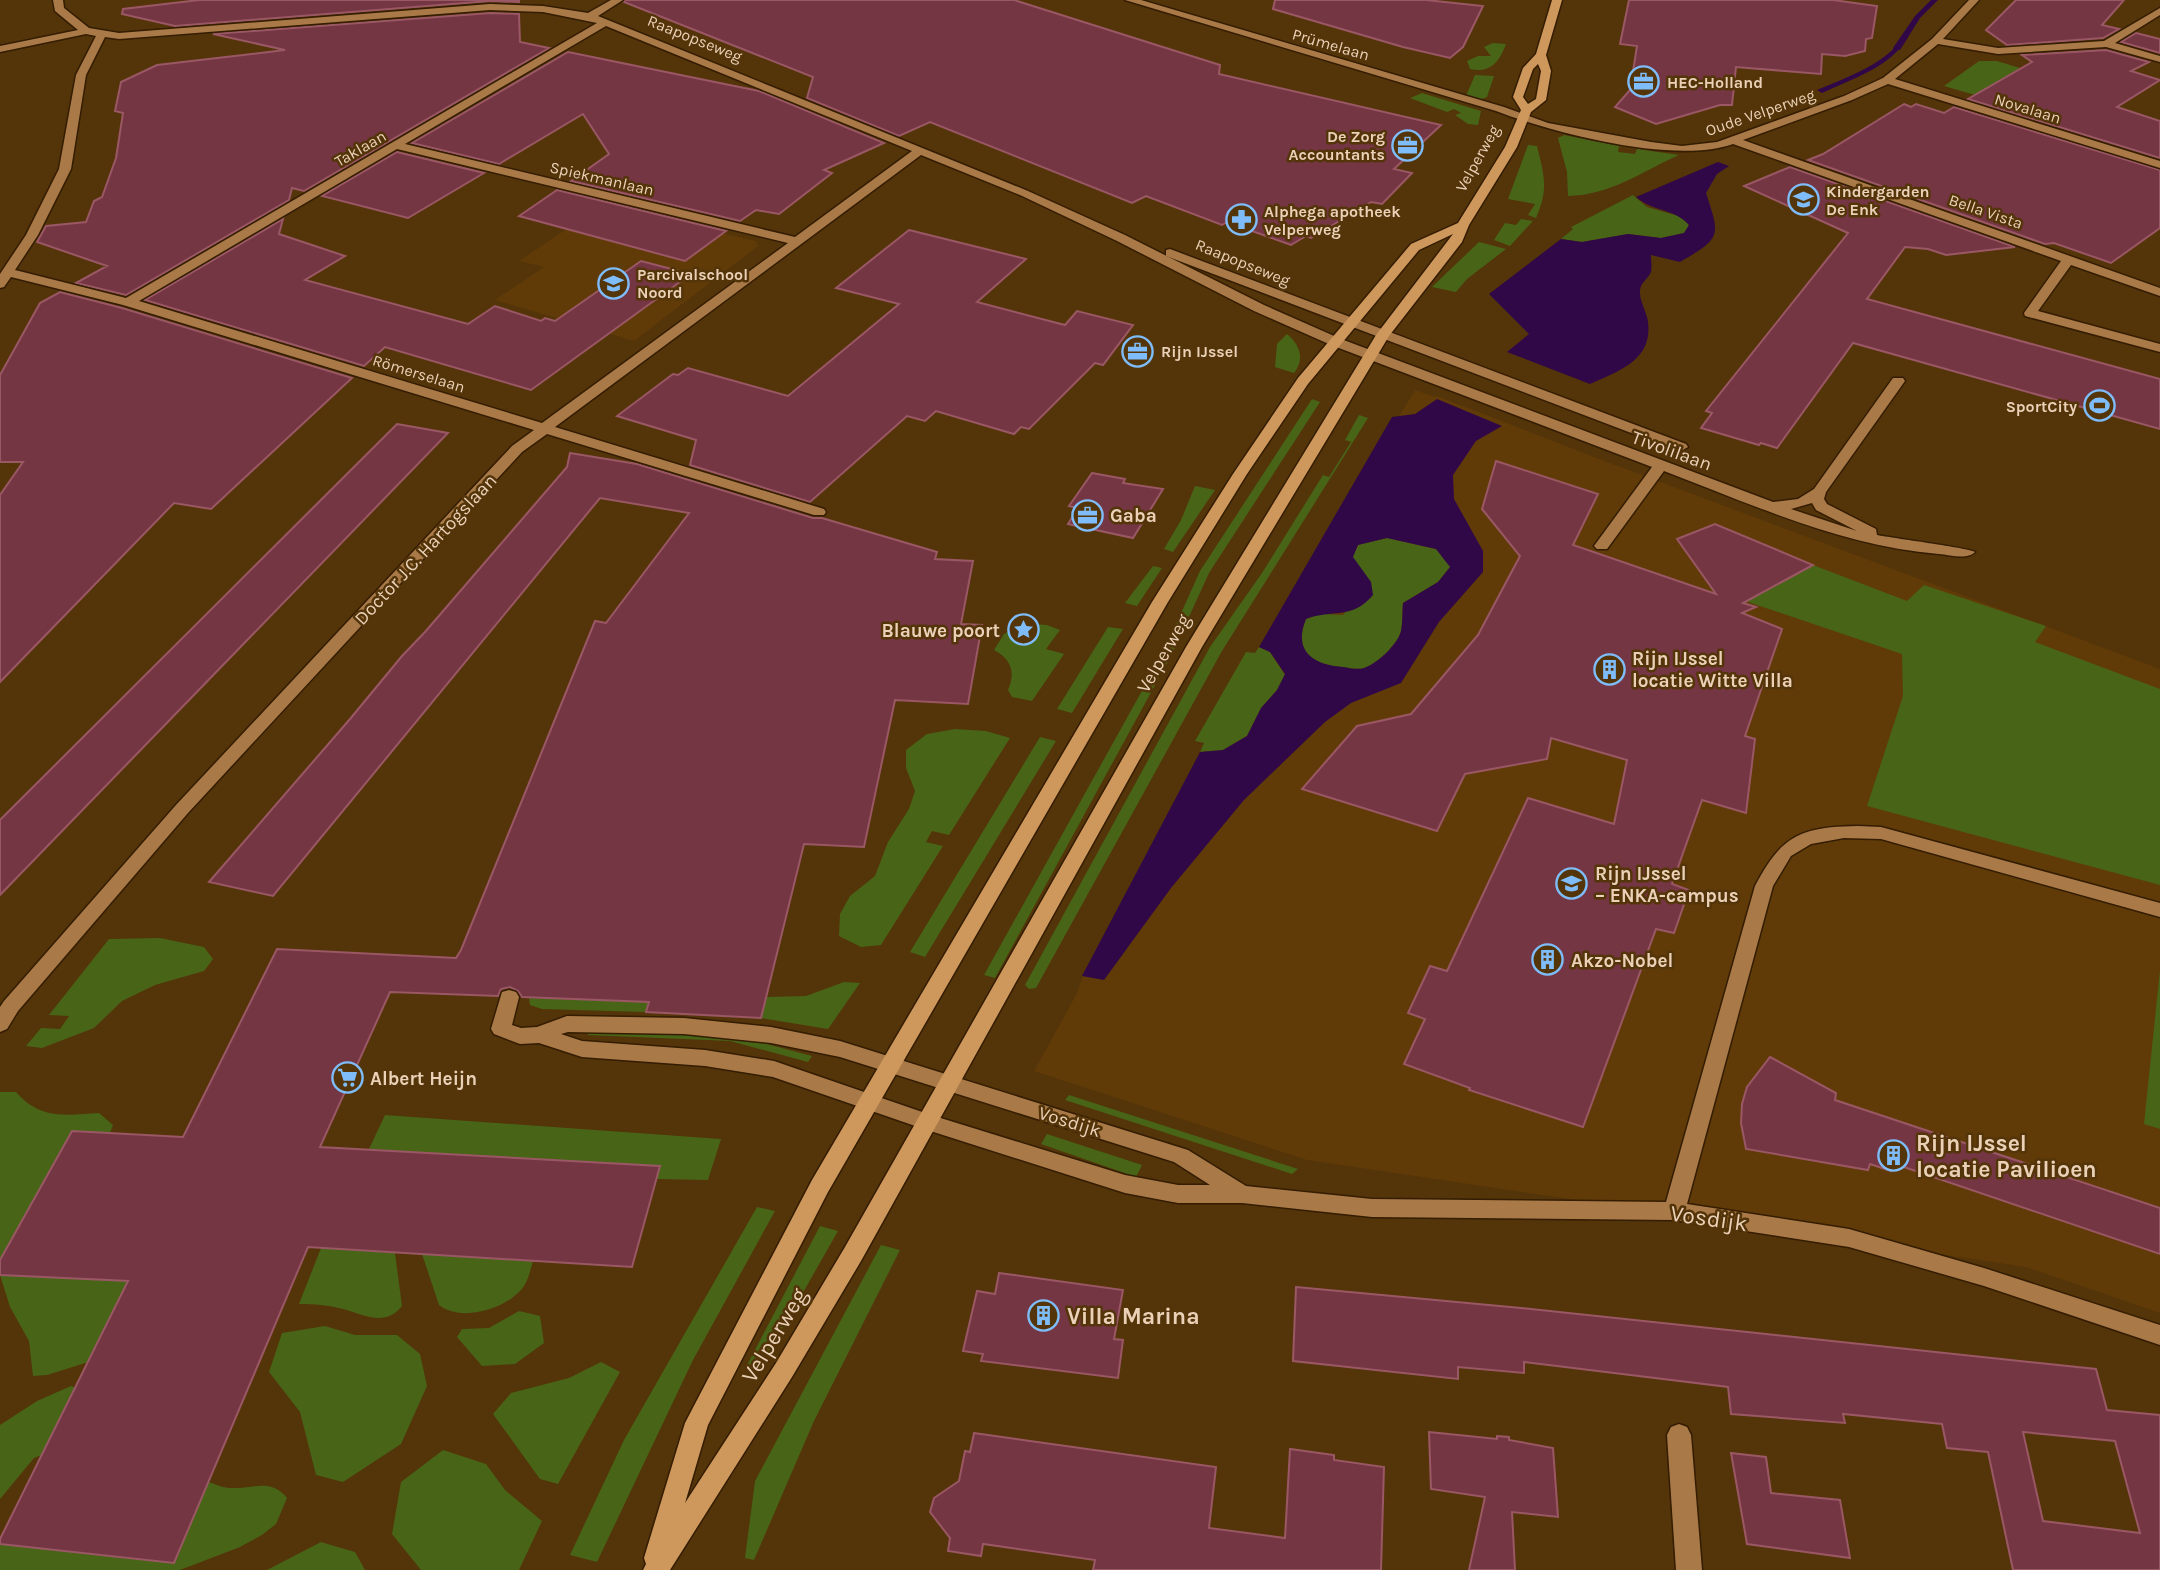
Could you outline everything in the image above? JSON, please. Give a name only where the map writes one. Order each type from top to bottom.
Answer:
[{"type":"main road","name":"Velperweg","points":[[1525,114],[1518,97],[1528,68],[1541,55],[1557,0]]},
{"type":"main road","name":"Velperweg","points":[[654,1570],[784,1370],[951,1083],[1142,738],[1371,356],[1384,335],[1456,242],[1463,225],[1498,172],[1525,114],[1541,100],[1546,71],[1541,55]]},
{"type":"main road","name":"Velperweg","points":[[654,1570],[697,1423],[820,1186],[1160,602],[1240,474],[1303,381],[1415,247],[1463,225]]},
{"type":"street","points":[[58,0],[60,9],[86,32]]},
{"type":"street","points":[[70,0],[74,23]]},
{"type":"street","points":[[590,16],[618,0]]},
{"type":"street","name":"Prümelaan","points":[[1130,0],[1500,109],[1525,114]]},
{"type":"street","name":"Oude Velperweg","points":[[1525,114],[1545,126],[1682,149],[1703,148],[1732,141],[1848,99],[1887,80],[1936,41],[1974,0]]},
{"type":"street","name":"Raapopseweg","points":[[86,32],[101,35],[146,34],[490,7],[543,9],[590,16],[921,150],[1121,238],[1259,308],[1371,356]]},
{"type":"street","points":[[2106,44],[2160,11]]},
{"type":"street","name":"Taklaan","points":[[128,302],[607,21]]},
{"type":"street","points":[[0,49],[86,32]]},
{"type":"street","points":[[0,284],[32,235],[65,169],[81,75],[101,35]]},
{"type":"street","points":[[1936,41],[1998,51],[2106,44],[2160,59]]},
{"type":"street","name":"Novalaan","points":[[1887,80],[2160,165]]},
{"type":"street","name":"Bella Vista","points":[[1732,141],[2160,292]]},
{"type":"street","name":"Spiekmanlaan","points":[[396,145],[800,242]]},
{"type":"street","name":"Doctor J.C. Hartogslaan","points":[[0,1024],[6,1006],[182,809],[517,449],[547,430],[921,150]]},
{"type":"street","name":"Raapopseweg","points":[[1121,238],[1201,263],[1384,335]]},
{"type":"street","points":[[2069,259],[2030,313],[2160,348]]},
{"type":"street","name":"Römerselaan","points":[[8,272],[128,302],[818,512]]},
{"type":"street","name":"Tivolilaan","points":[[1384,335],[1681,447]]},
{"type":"street","name":"Tivolilaan","points":[[1371,356],[1836,531],[1896,544],[1967,552]]},
{"type":"street","points":[[1896,544],[1831,514],[1821,507],[1817,499],[1819,492],[1898,381]]},
{"type":"street","points":[[1602,546],[1660,466]]},
{"type":"street","points":[[1763,504],[1784,507],[1802,503],[1819,492]]},
{"type":"street","points":[[1674,1211],[1763,886],[1786,850],[1819,835],[1847,831],[1881,833],[2160,910]]},
{"type":"street","points":[[509,997],[501,1029],[520,1035],[540,1035],[582,1049],[705,1058],[774,1069],[928,1122]]},
{"type":"street","points":[[540,1035],[567,1024],[684,1026],[771,1035],[840,1049],[891,1064]]},
{"type":"street","name":"Vosdijk","points":[[891,1064],[1181,1156],[1242,1194]]},
{"type":"street","name":"Vosdijk","points":[[928,1122],[1125,1184],[1178,1194],[1242,1194],[1372,1208],[1674,1211],[1849,1238],[1984,1276],[2160,1335]]},
{"type":"street","points":[[1679,1435],[1689,1570]]},
{"type":"shaded area","points":[[1904,36],[1908,37],[1901,47],[1881,64],[1822,93],[1817,90],[1876,62],[1897,46]]},
{"type":"shaded area","points":[[1718,162],[1729,166],[1717,174],[1706,193],[1714,219],[1714,235],[1704,247],[1680,262],[1651,255],[1651,272],[1640,290],[1648,335],[1645,346],[1632,362],[1590,384],[1507,352],[1529,334],[1489,294],[1561,239],[1582,242],[1628,234],[1661,238],[1684,233],[1689,225],[1683,220],[1636,197]]},
{"type":"shaded area","name":"Parcivalschool Noord","points":[[602,205],[756,241],[758,246],[634,341],[495,300],[544,267],[519,261]]},
{"type":"shaded area","name":"Rijn IJssel – ENKA-campus","points":[[1415,390],[2160,669],[2160,1313],[2026,1267],[1307,1160],[1034,1071],[1076,995],[1083,976],[1305,574]]},
{"type":"shaded area","points":[[1437,399],[1502,426],[1476,441],[1453,475],[1454,499],[1483,551],[1483,572],[1439,622],[1401,683],[1351,703],[1325,722],[1244,800],[1171,888],[1104,980],[1082,976],[1200,752],[1223,750],[1247,736],[1261,708],[1277,690],[1285,674],[1270,652],[1259,647],[1392,417],[1415,414]],"holes":[[[1387,538],[1436,549],[1450,567],[1438,582],[1403,603],[1399,636],[1381,658],[1369,666],[1356,669],[1322,663],[1308,654],[1302,639],[1306,619],[1349,611],[1365,603],[1373,595],[1371,582],[1353,557],[1358,545]]]},
{"type":"green space","points":[[1493,43],[1506,44],[1497,61],[1483,70],[1470,69],[1467,61],[1478,56],[1491,56],[1484,47]]},
{"type":"green space","points":[[1979,61],[1997,61],[2020,68],[1975,95],[1944,86]]},
{"type":"green space","points":[[1475,75],[1494,76],[1487,97],[1480,100],[1466,96]]},
{"type":"green space","points":[[1422,93],[1481,111],[1478,125],[1468,124],[1455,115],[1461,113],[1454,109],[1447,112],[1410,98]]},
{"type":"green space","points":[[1564,135],[1619,146],[1618,152],[1635,154],[1637,149],[1679,155],[1612,187],[1584,195],[1568,196],[1567,172],[1558,138]]},
{"type":"green space","points":[[1528,145],[1537,146],[1543,174],[1543,199],[1536,218],[1528,215],[1535,204],[1508,199]]},
{"type":"green space","points":[[1633,195],[1647,207],[1682,217],[1689,225],[1684,233],[1661,238],[1628,234],[1582,242],[1561,239],[1573,229],[1571,227]]},
{"type":"green space","points":[[1521,219],[1533,221],[1510,246],[1494,240],[1505,223],[1516,225]]},
{"type":"green space","points":[[1479,242],[1506,249],[1467,279],[1456,292],[1432,287]]},
{"type":"green space","points":[[1287,334],[1300,352],[1294,373],[1275,367],[1277,344]]},
{"type":"green space","points":[[1312,399],[1320,402],[1209,573],[1172,654],[995,978],[984,975],[1163,653],[1200,571]]},
{"type":"green space","points":[[1359,415],[1368,418],[1222,651],[1036,988],[1029,989],[1025,985],[1210,647],[1262,573],[1323,475],[1329,477],[1351,442],[1345,440]]},
{"type":"green space","points":[[1195,486],[1215,490],[1173,552],[1164,549],[1181,520]]},
{"type":"green space","points":[[1387,538],[1436,549],[1451,566],[1438,582],[1403,603],[1399,636],[1375,662],[1356,669],[1332,666],[1314,659],[1304,648],[1302,640],[1306,619],[1321,614],[1343,615],[1371,582],[1352,557],[1358,545]]},
{"type":"green space","points":[[1813,565],[1907,601],[1924,585],[2046,626],[2035,642],[2160,689],[2160,885],[1867,806],[1903,696],[1902,654],[1710,589],[1724,566],[1794,575]]},
{"type":"green space","points":[[1153,566],[1162,568],[1137,606],[1125,603]]},
{"type":"green space","points":[[1023,623],[1047,625],[1060,630],[1046,649],[1064,654],[1032,701],[1012,697],[1008,690],[1012,672],[1008,662],[994,650],[1004,634]]},
{"type":"green space","points":[[1108,627],[1123,629],[1072,713],[1057,709]]},
{"type":"green space","points":[[1259,647],[1270,652],[1285,675],[1277,690],[1261,708],[1247,736],[1223,750],[1200,752],[1204,743],[1195,741],[1246,652],[1255,653]]},
{"type":"green space","points":[[955,729],[986,731],[1010,738],[949,835],[932,831],[926,842],[943,846],[881,945],[861,947],[839,936],[840,914],[850,896],[875,876],[888,842],[909,809],[915,791],[906,768],[906,750],[927,734]]},
{"type":"green space","points":[[1040,737],[1056,741],[925,957],[910,952]]},
{"type":"green space","points":[[160,938],[204,947],[213,959],[204,971],[155,985],[122,1001],[94,1028],[42,1048],[26,1046],[41,1028],[60,1029],[69,1016],[49,1015],[109,939]]},
{"type":"green space","points":[[2160,970],[2160,1129],[2144,1124]]},
{"type":"green space","points":[[844,982],[860,983],[828,1029],[761,1018],[766,997],[806,996]]},
{"type":"green space","points":[[529,998],[649,1002],[646,1012],[542,1009],[530,1005]]},
{"type":"green space","points":[[586,1030],[736,1036],[812,1056],[808,1062],[730,1041],[588,1035]]},
{"type":"green space","points":[[0,1092],[16,1092],[34,1107],[54,1114],[99,1113],[113,1125],[106,1143],[21,1258],[0,1259]]},
{"type":"green space","points":[[1069,1095],[1298,1169],[1292,1174],[1065,1100]]},
{"type":"green space","points":[[385,1115],[721,1139],[708,1180],[657,1179],[659,1166],[369,1149]]},
{"type":"green space","points":[[1047,1134],[1142,1165],[1136,1177],[1041,1144]]},
{"type":"green space","points":[[757,1207],[775,1211],[693,1360],[597,1562],[570,1555],[624,1440]]},
{"type":"green space","points":[[820,1226],[838,1231],[759,1370],[753,1372],[746,1367]]},
{"type":"green space","points":[[881,1245],[900,1250],[814,1421],[754,1560],[745,1558],[755,1481]]},
{"type":"green space","points":[[321,1248],[395,1253],[402,1306],[389,1316],[374,1318],[343,1309],[299,1304]]},
{"type":"green space","points":[[422,1254],[533,1261],[525,1284],[512,1298],[481,1312],[458,1313],[439,1305]]},
{"type":"green space","points":[[0,1275],[128,1281],[98,1359],[47,1375],[33,1376],[29,1341],[10,1307]]},
{"type":"green space","points":[[519,1311],[540,1316],[544,1343],[515,1364],[482,1366],[457,1337],[462,1329],[489,1328]]},
{"type":"green space","points":[[325,1326],[355,1335],[397,1335],[420,1354],[427,1386],[401,1444],[343,1482],[316,1475],[300,1412],[269,1372],[282,1333]]},
{"type":"green space","points":[[601,1362],[620,1372],[558,1484],[540,1479],[493,1414],[511,1393],[569,1378]]},
{"type":"green space","points":[[71,1386],[111,1400],[93,1434],[34,1458],[0,1499],[0,1425],[37,1401]]},
{"type":"green space","points":[[443,1450],[486,1464],[505,1490],[542,1521],[519,1570],[421,1570],[392,1534],[401,1482]]},
{"type":"green space","points":[[208,1482],[227,1488],[268,1486],[287,1498],[276,1524],[262,1535],[240,1547],[180,1570],[0,1570],[0,1544],[174,1563]]},
{"type":"green space","points":[[321,1542],[355,1552],[365,1570],[267,1570]]},
{"type":"building","points":[[199,0],[519,0],[519,2],[490,1],[175,26],[122,14],[123,9]]},
{"type":"building","points":[[1014,0],[1220,65],[1219,74],[1441,125],[1394,169],[1412,173],[1382,204],[1371,202],[1311,238],[1306,236],[1291,245],[1227,222],[1222,225],[1146,196],[1132,203],[930,122],[899,136],[807,98],[813,77],[624,2]]},
{"type":"building","points":[[1275,0],[1426,0],[1483,6],[1463,47],[1450,58],[1273,9]]},
{"type":"building","points":[[1629,0],[1833,0],[1877,6],[1872,38],[1866,39],[1865,51],[1845,56],[1822,54],[1821,74],[1736,67],[1732,105],[1720,105],[1656,124],[1615,107],[1630,90],[1637,46],[1620,44]]},
{"type":"building","points":[[2016,0],[2124,0],[2102,25],[2119,29],[2103,38],[2007,45],[1986,30]]},
{"type":"building","points":[[490,13],[519,14],[520,42],[549,48],[304,191],[292,188],[289,200],[126,295],[76,283],[107,266],[37,242],[46,226],[86,222],[94,201],[102,197],[116,158],[123,113],[115,111],[121,82],[157,65],[285,50],[213,34]]},
{"type":"building","points":[[2136,33],[2160,39],[2160,53],[2121,42]]},
{"type":"building","points":[[2106,50],[2149,62],[2131,71],[2160,80],[2117,107],[2160,121],[2160,158],[1968,99],[2032,62],[2022,55]]},
{"type":"building","points":[[568,52],[759,91],[884,143],[824,170],[832,173],[779,214],[756,210],[740,221],[571,181],[609,154],[583,114],[499,164],[412,143]]},
{"type":"building","points":[[1904,104],[1911,107],[1916,104],[1944,113],[1954,107],[2160,170],[2160,228],[2111,263],[2054,243],[2045,244],[1808,160],[1823,154]]},
{"type":"building","points":[[397,152],[484,173],[408,218],[322,196]]},
{"type":"building","points":[[1790,167],[2015,247],[1946,255],[1928,249],[1905,247],[1867,299],[2160,379],[2160,429],[1853,343],[1777,448],[1701,428],[1712,413],[1706,411],[1848,233],[1744,186]]},
{"type":"building","points":[[557,190],[726,231],[685,261],[519,216]]},
{"type":"building","points":[[283,219],[279,234],[345,256],[305,280],[468,324],[495,306],[541,321],[545,318],[555,321],[641,261],[691,274],[531,390],[385,347],[364,366],[145,300]]},
{"type":"building","points":[[909,230],[1026,259],[977,302],[1065,325],[1077,311],[1133,325],[1103,365],[1095,363],[1029,429],[1021,427],[1014,434],[936,411],[925,421],[907,416],[810,502],[690,465],[696,440],[617,416],[673,374],[678,375],[688,368],[788,396],[899,304],[836,288]]},
{"type":"building","points":[[60,292],[122,308],[352,378],[211,509],[174,503],[0,682],[0,495],[23,462],[0,462],[0,375],[40,303]]},
{"type":"building","points":[[397,424],[448,433],[0,895],[0,820]]},
{"type":"building","points":[[570,453],[637,464],[813,518],[822,518],[937,552],[935,559],[973,561],[961,624],[982,625],[968,704],[895,700],[864,847],[804,844],[761,1018],[646,1012],[649,1002],[522,997],[510,987],[501,989],[498,996],[390,992],[320,1147],[660,1166],[632,1267],[308,1247],[174,1563],[0,1544],[0,1539],[128,1281],[0,1275],[0,1260],[72,1131],[183,1137],[277,949],[456,958],[461,950],[595,621],[606,623],[689,513],[600,498],[273,896],[209,882],[567,467]]},
{"type":"building","points":[[1496,461],[1598,494],[1573,545],[1716,594],[1677,539],[1715,524],[1813,565],[1743,603],[1756,607],[1742,613],[1782,629],[1745,736],[1755,739],[1746,813],[1702,800],[1672,884],[1689,890],[1674,933],[1656,929],[1583,1127],[1469,1090],[1470,1088],[1404,1064],[1425,1019],[1408,1013],[1430,966],[1447,971],[1528,798],[1614,824],[1627,760],[1551,738],[1547,759],[1465,774],[1437,831],[1302,789],[1357,726],[1411,714],[1478,635],[1520,556],[1482,509]]},
{"type":"building","points":[[1092,473],[1125,479],[1123,483],[1163,489],[1133,538],[1068,524],[1078,508],[1069,506]]},
{"type":"building","name":"Rijn IJssel locatie Pavilioen","points":[[1770,1057],[1836,1093],[1835,1100],[2160,1208],[2160,1254],[1895,1164],[1891,1171],[1870,1164],[1868,1170],[1746,1149],[1741,1123],[1742,1104],[1747,1087]]},
{"type":"building","name":"Villa Marina","points":[[999,1273],[1123,1290],[1114,1339],[1123,1340],[1118,1378],[981,1361],[983,1354],[963,1351],[977,1291],[995,1294]]},
{"type":"building","points":[[1296,1287],[2096,1369],[2107,1410],[2160,1415],[2160,1570],[2013,1570],[1988,1452],[1947,1448],[1942,1424],[1843,1414],[1845,1423],[1731,1414],[1728,1387],[1524,1362],[1524,1373],[1458,1367],[1458,1379],[1293,1361]],"holes":[[[2023,1432],[2115,1441],[2140,1533],[2043,1521]]]},
{"type":"building","points":[[1429,1432],[1497,1439],[1497,1436],[1509,1437],[1509,1440],[1553,1448],[1558,1517],[1512,1512],[1515,1570],[1469,1570],[1485,1497],[1431,1489]]},
{"type":"building","points":[[974,1433],[1216,1467],[1209,1528],[1285,1538],[1290,1449],[1334,1455],[1334,1460],[1384,1467],[1381,1570],[1093,1570],[1095,1560],[983,1544],[981,1556],[948,1551],[950,1538],[930,1512],[934,1498],[959,1481],[965,1451],[970,1452]]},
{"type":"building","points":[[1731,1453],[1766,1457],[1771,1493],[1840,1500],[1850,1558],[1747,1544]]},
{"type":"waterway","points":[[1897,48],[1917,17],[1935,0]]},
{"type":"place","name":"HEC-Holland","points":[[1644,82]]},
{"type":"place","name":"De Zorg Accountants","points":[[1408,145]]},
{"type":"place","name":"Kindergarden De Enk","points":[[1803,200]]},
{"type":"place","name":"Alphega apotheek Velperweg","points":[[1241,220]]},
{"type":"place","name":"Parcivalschool Noord","points":[[614,283]]},
{"type":"place","name":"Rijn IJssel","points":[[1138,351]]},
{"type":"place","name":"SportCity","points":[[2100,406]]},
{"type":"place","name":"Gaba","points":[[1087,515]]},
{"type":"place","name":"Blauwe poort","points":[[1023,630]]},
{"type":"place","name":"Rijn IJssel locatie Witte Villa","points":[[1609,669]]},
{"type":"place","name":"Rijn IJssel – ENKA-campus","points":[[1572,884]]},
{"type":"place","name":"Akzo-Nobel","points":[[1548,960]]},
{"type":"place","name":"Albert Heijn","points":[[347,1078]]},
{"type":"place","name":"Rijn IJssel locatie Pavilioen","points":[[1893,1156]]},
{"type":"place","name":"Villa Marina","points":[[1044,1316]]}]
